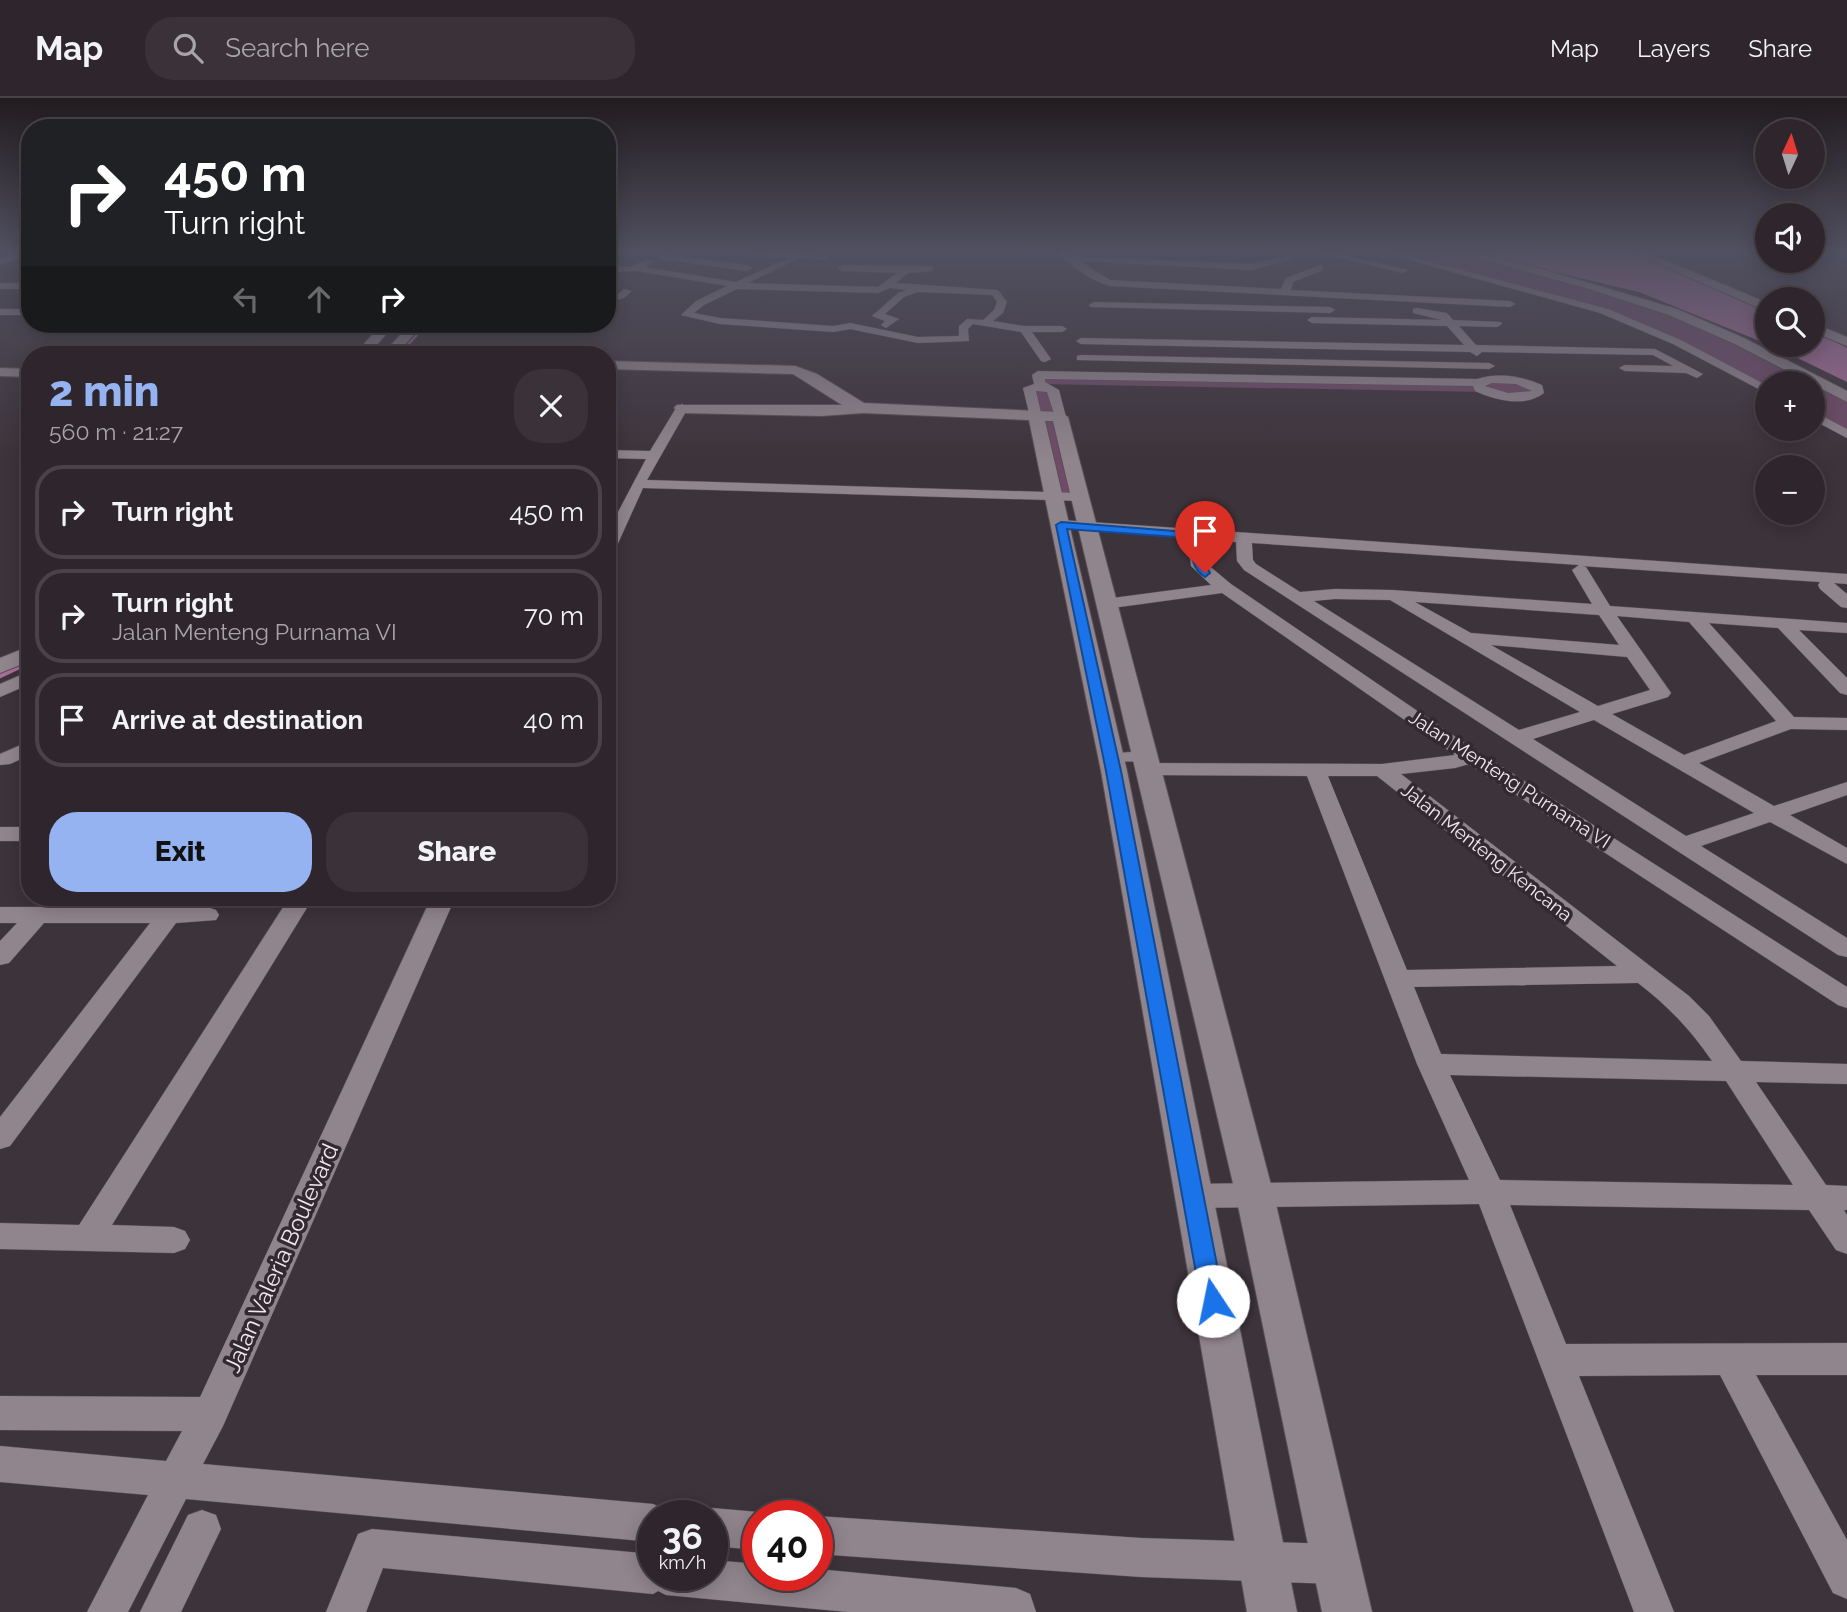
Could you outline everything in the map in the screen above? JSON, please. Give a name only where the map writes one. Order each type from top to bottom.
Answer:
[{"type":"street","points":[[732,322],[833,329],[848,326],[918,340],[965,339],[963,328],[969,322],[1024,329],[1062,329]]},
{"type":"street","points":[[873,330],[889,322]]},
{"type":"street","points":[[1379,322],[1497,324]]},
{"type":"street","points":[[1629,322],[1676,342],[1755,383]]},
{"type":"street","points":[[1649,322],[1696,340],[1756,371]]},
{"type":"street","points":[[1695,322],[1847,397]]},
{"type":"street","points":[[1450,323],[1501,379]]},
{"type":"street","points":[[1024,329],[1045,359]]},
{"type":"street","points":[[1245,331],[1260,361]]},
{"type":"street","points":[[1825,332],[1847,342]]},
{"type":"street","points":[[396,346],[409,333]]},
{"type":"street","points":[[1353,333],[1502,336]]},
{"type":"street","points":[[1081,341],[1655,352],[1693,372],[1625,368]]},
{"type":"street","points":[[1081,358],[1489,366]]},
{"type":"street","points":[[0,363],[21,364]]},
{"type":"street","points":[[616,366],[700,378]]},
{"type":"street","points":[[0,372],[21,373]]},
{"type":"street","points":[[616,377],[818,384],[841,401],[863,408]]},
{"type":"street","points":[[616,530],[638,484],[700,378]]},
{"type":"street","points":[[682,408],[821,411],[1043,396],[1483,388],[1518,397],[1538,393],[1538,388],[1529,384],[1501,379],[1483,388]]},
{"type":"street","points":[[1043,396],[1072,519],[1111,758],[1272,1612]]},
{"type":"street","points":[[1825,407],[1847,419]]},
{"type":"street","points":[[1825,422],[1847,434]]},
{"type":"street","points":[[616,454],[654,455]]},
{"type":"street","points":[[638,484],[836,489],[1072,519],[1194,538],[1580,570],[1847,586]]},
{"type":"street","points":[[631,498],[830,498],[869,492]]},
{"type":"street","points":[[1072,519],[1105,604],[1255,1196],[1347,1612]]},
{"type":"street","name":"Jalan Menteng Purnama VI","points":[[1194,538],[1199,566],[1225,588],[1472,755],[1847,999]]},
{"type":"street","points":[[1244,542],[1847,579]]},
{"type":"street","name":"Jalan Menteng Purnama VI","points":[[1244,542],[1246,564],[1847,949]]},
{"type":"street","points":[[1514,738],[1661,693],[1580,570]]},
{"type":"street","points":[[1826,585],[1847,603]]},
{"type":"street","points":[[1105,604],[1225,588]]},
{"type":"street","points":[[1298,597],[1335,594],[1392,595],[1847,628]]},
{"type":"street","points":[[1392,595],[1847,857]]},
{"type":"street","points":[[1695,617],[1789,723]]},
{"type":"street","points":[[1784,624],[1847,689]]},
{"type":"street","points":[[1466,638],[1633,652]]},
{"type":"street","points":[[0,667],[21,657]]},
{"type":"street","points":[[0,691],[21,681]]},
{"type":"street","points":[[1681,763],[1789,723],[1847,724]]},
{"type":"street","points":[[2,760],[21,751]]},
{"type":"street","points":[[1382,770],[1412,769],[1455,762],[1472,755]]},
{"type":"street","name":"Jalan Menteng Kencana","points":[[1111,758],[1145,763],[1316,771],[1382,770],[1680,1002],[1834,1198]]},
{"type":"street","points":[[2,760],[21,760]]},
{"type":"street","points":[[1316,771],[1396,979],[1490,1192],[1654,1612]]},
{"type":"street","points":[[1684,844],[1847,788]]},
{"type":"street","points":[[0,834],[21,834]]},
{"type":"street","points":[[87,1239],[296,906]]},
{"type":"street","name":"Jalan Valeria Boulevard","points":[[107,1612],[210,1414],[439,906]]},
{"type":"street","points":[[0,915],[207,915]]},
{"type":"street","points":[[0,957],[37,915]]},
{"type":"street","points":[[0,1138],[169,915]]},
{"type":"street","points":[[1396,979],[1643,974]]},
{"type":"street","points":[[1431,1063],[1847,1074]]},
{"type":"street","points":[[1192,1196],[1490,1192],[1834,1198],[1847,1241]]},
{"type":"street","points":[[0,1236],[174,1240]]},
{"type":"street","points":[[1556,1360],[1847,1359]]},
{"type":"street","points":[[1730,1360],[1847,1579]]},
{"type":"street","points":[[0,1413],[210,1414]]},
{"type":"street","points":[[0,1464],[637,1521]]},
{"type":"street","points":[[160,1612],[202,1530]]},
{"type":"street","points":[[833,1536],[1264,1563],[1336,1564]]},
{"type":"street","points":[[346,1612],[372,1548],[637,1573]]},
{"type":"street","points":[[728,1581],[1016,1608],[1016,1612]]},
{"type":"shaded area","points":[[1628,322],[1687,322],[1755,354],[1755,357],[1762,357],[1792,371],[1755,371],[1755,386]]},
{"type":"shaded area","points":[[1712,322],[1755,322],[1755,339]]},
{"type":"shaded area","points":[[1825,336],[1847,348],[1847,382],[1796,357],[1825,357]]},
{"type":"shaded area","points":[[1038,375],[1478,383],[1501,379],[1538,388],[1531,396],[1488,392],[1040,384]]},
{"type":"shaded area","points":[[1046,386],[1079,497],[1055,497],[1029,388]]},
{"type":"shaded area","points":[[1825,387],[1847,397],[1847,436],[1825,424]]},
{"type":"waterway","points":[[407,346],[417,335]]},
{"type":"waterway","points":[[0,676],[21,666]]},
{"type":"route","points":[[1205,573],[1199,566],[1195,535],[1061,525],[1114,771],[1213,1301]]}]
